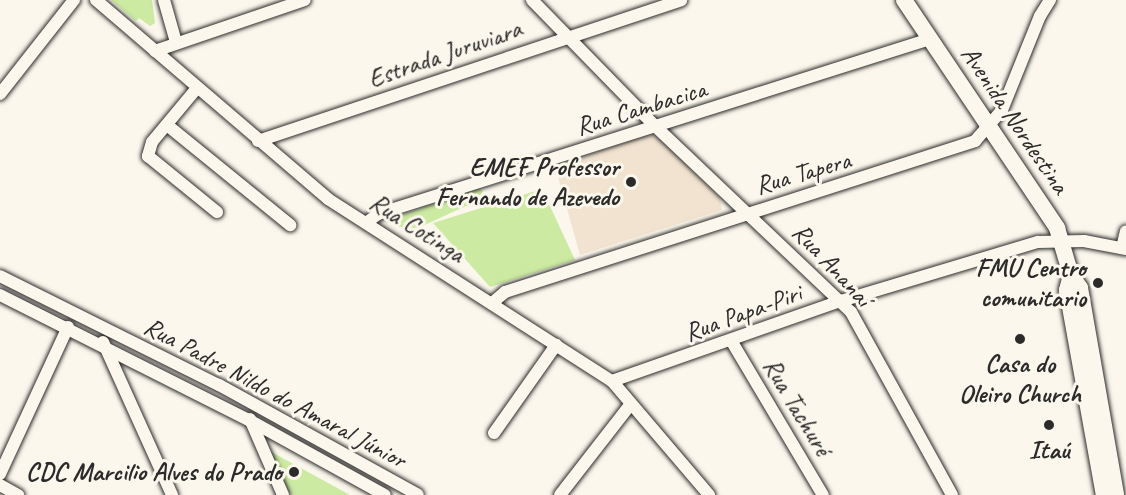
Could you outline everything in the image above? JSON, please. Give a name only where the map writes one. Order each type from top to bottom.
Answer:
[{"type":"main road","name":"Avenida Nordestina","points":[[904,0],[1062,241],[1071,275],[1080,288],[1116,495]]},
{"type":"main road","name":"Avenida Nordestina","points":[[1071,275],[1067,290],[1104,495]]},
{"type":"street","points":[[0,94],[74,0]]},
{"type":"street","name":"Rua Cotinga","points":[[96,0],[328,199],[612,381],[630,405],[709,495]]},
{"type":"street","points":[[164,0],[176,42]]},
{"type":"street","points":[[155,51],[305,0]]},
{"type":"street","name":"Rua Ananaí","points":[[532,0],[656,126],[749,212],[851,312],[952,495]]},
{"type":"street","name":"Estrada Juruviara","points":[[258,141],[681,0]]},
{"type":"street","points":[[1038,0],[1042,13]]},
{"type":"street","name":"Rua Tapera","points":[[492,303],[505,292],[975,141],[990,128],[1002,110],[1042,13],[1050,0]]},
{"type":"street","name":"Rua Cambacica","points":[[366,223],[378,214],[930,39]]},
{"type":"street","points":[[197,88],[152,142],[148,156],[217,212]]},
{"type":"street","points":[[167,125],[290,225]]},
{"type":"street","points":[[1124,249],[1126,231]]},
{"type":"street","name":"Rua Papa-Piri","points":[[612,381],[732,342],[841,301],[1038,242],[1062,241],[1124,249]]},
{"type":"street","name":"Rua Padre Nildo do Amaral Júnior","points":[[0,276],[258,407],[418,495]]},
{"type":"street","name":"Rua Padre Nildo do Amaral Júnior","points":[[0,295],[102,344],[249,420],[386,495]]},
{"type":"street","points":[[0,474],[68,327]]},
{"type":"street","name":"Rua Padre Nildo do Amaral Júnior","points":[[102,344],[109,330]]},
{"type":"street","name":"Rua Tachuré","points":[[732,342],[823,495]]},
{"type":"street","points":[[102,344],[172,495]]},
{"type":"street","points":[[495,433],[556,345]]},
{"type":"street","points":[[560,495],[630,405]]},
{"type":"street","points":[[258,407],[249,420],[283,495]]},
{"type":"street","points":[[0,485],[18,495]]},
{"type":"shaded area","name":"EMEF Professor Fernando de Azevedo","points":[[648,135],[658,137],[720,198],[722,210],[580,255],[555,166]]},
{"type":"green space","points":[[111,0],[152,0],[155,23],[150,26],[139,18],[136,21]]},
{"type":"green space","points":[[479,188],[483,191],[477,201],[418,228],[399,227],[399,216]]},
{"type":"green space","points":[[542,189],[575,260],[490,287],[433,223]]},
{"type":"green space","name":"CDC Marcilio Alves do Prado","points":[[266,449],[350,495],[291,495]]},
{"type":"place","name":"EMEF Professor Fernando de Azevedo","points":[[631,182]]},
{"type":"place","name":"FMU Centro comunitario","points":[[1098,283]]},
{"type":"place","name":"Casa do Oleiro Church","points":[[1020,339]]},
{"type":"place","name":"Itaú","points":[[1049,425]]},
{"type":"place","name":"CDC Marcilio Alves do Prado","points":[[294,472]]}]
